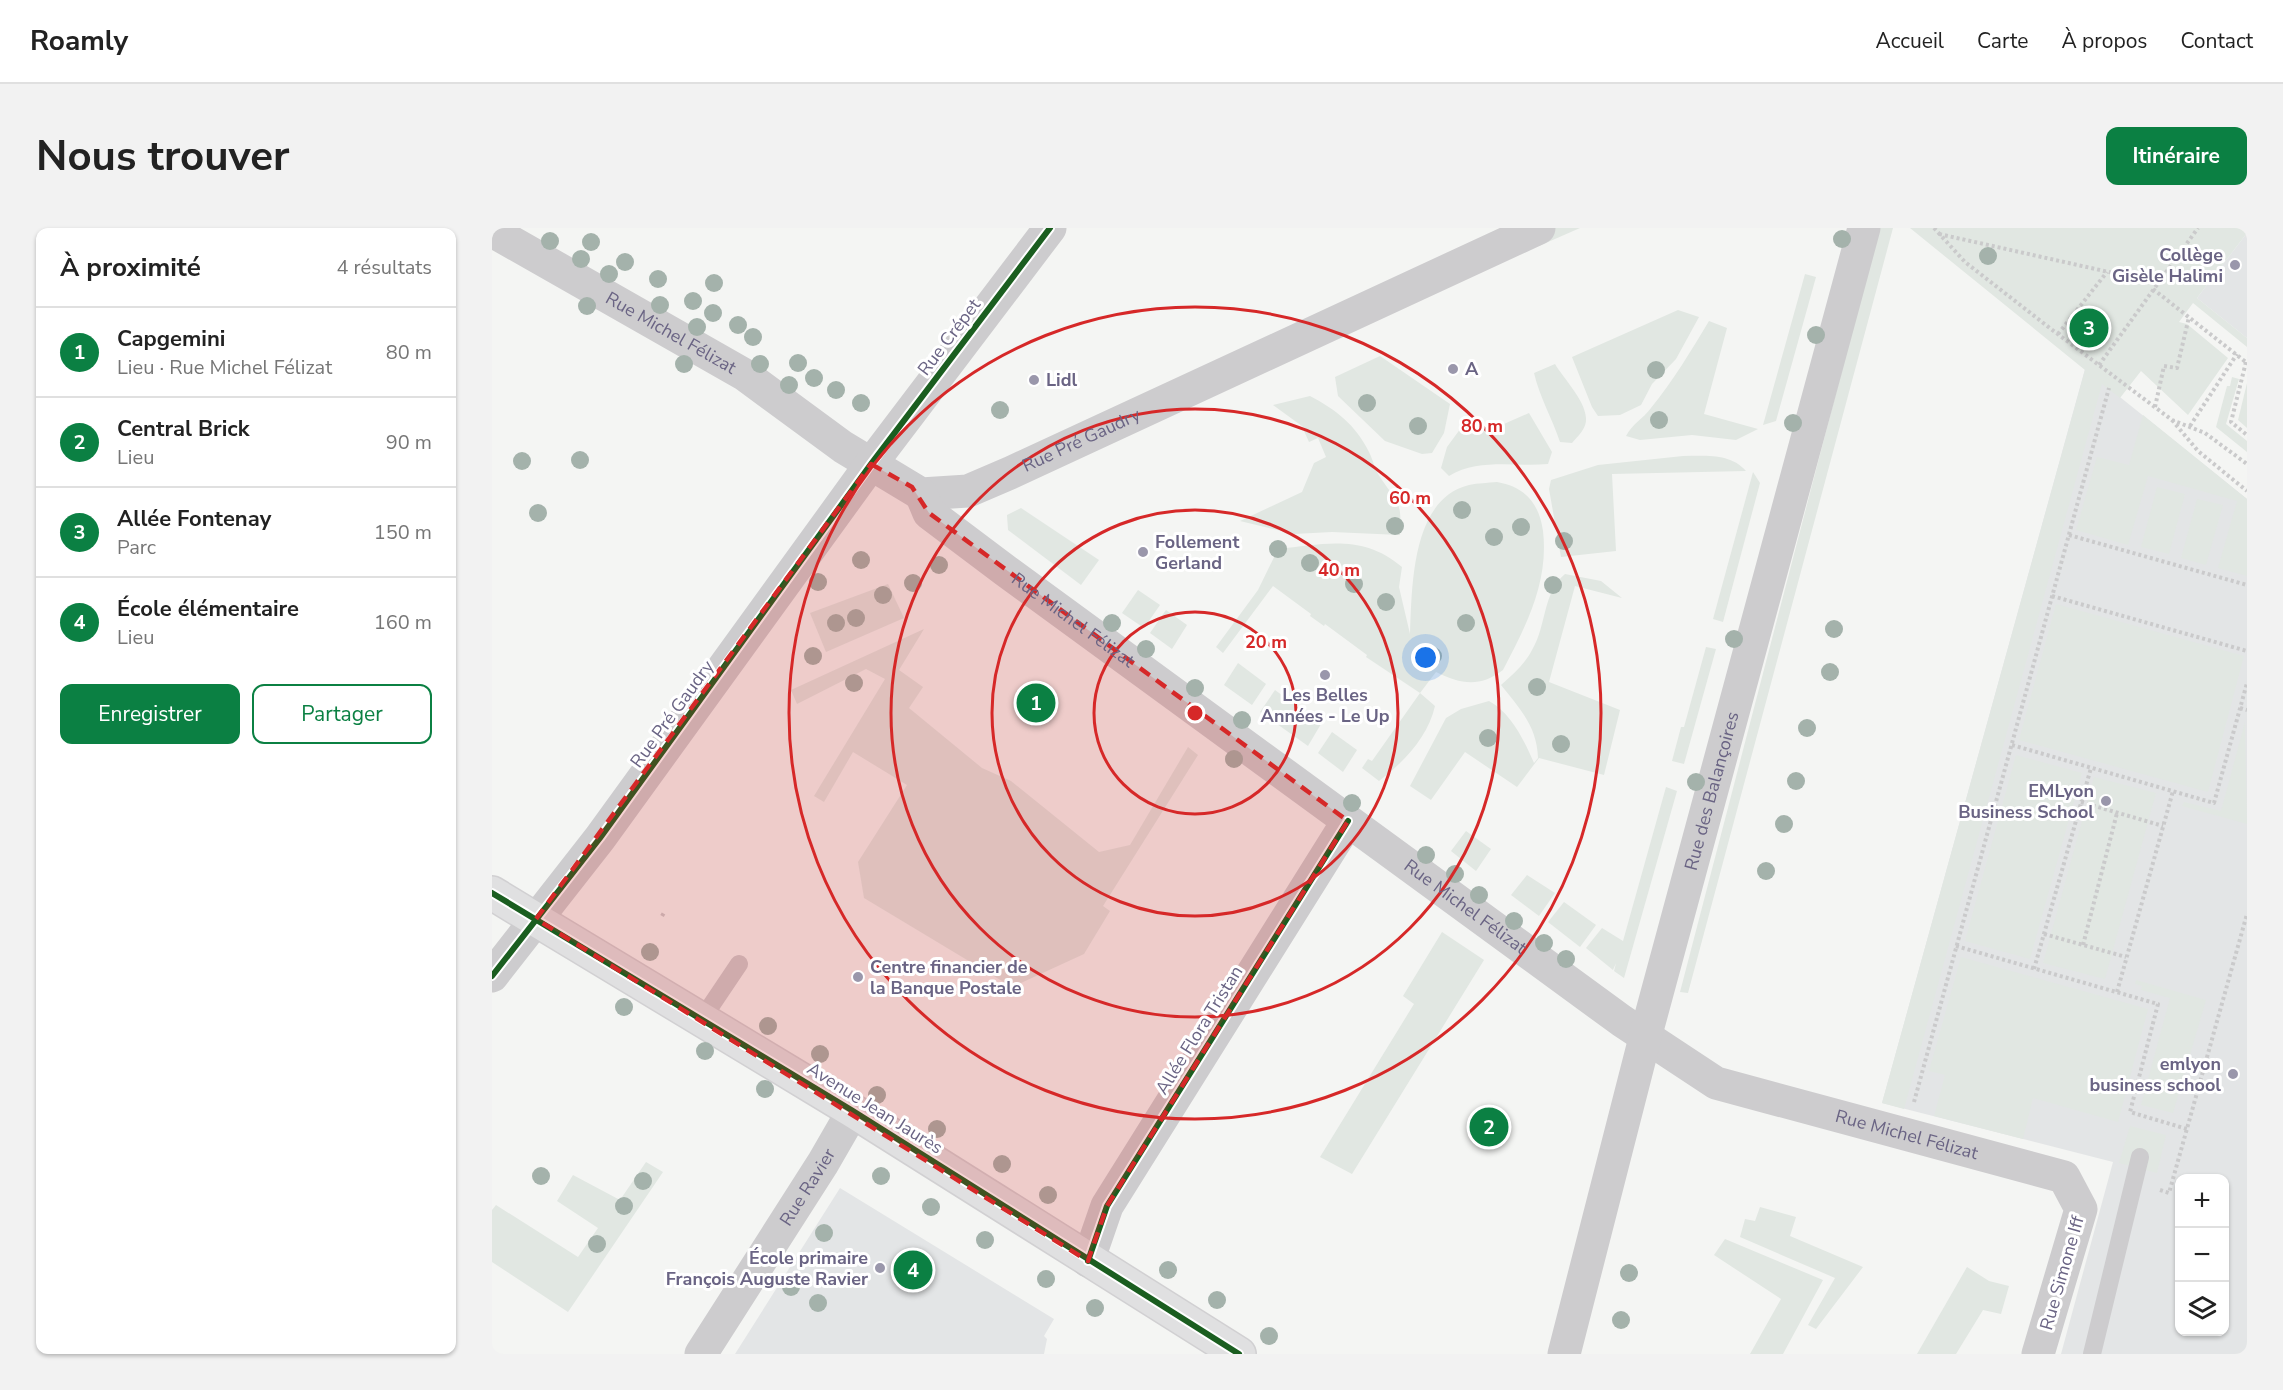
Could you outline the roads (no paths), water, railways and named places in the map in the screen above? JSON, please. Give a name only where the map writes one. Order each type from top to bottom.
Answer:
[{"type":"main road","name":"Avenue Jean Jaurès","points":[[492,892],[853,1111],[1239,1354]]},
{"type":"street","name":"Rue Crépet","points":[[871,464],[1050,228]]},
{"type":"street","name":"Rue Pré Gaudry","points":[[921,494],[968,491],[1010,473],[1539,228]]},
{"type":"street","name":"Rue des Balançoires","points":[[1564,1354],[1646,1034],[1864,228]]},
{"type":"street","name":"Rue Michel Félizat","points":[[492,231],[745,375],[843,447],[871,464]]},
{"type":"street","points":[[871,464],[921,494]]},
{"type":"street","name":"Rue Pré Gaudry","points":[[492,976],[614,820],[871,464]]},
{"type":"street","name":"Rue Michel Félizat","points":[[921,494],[929,513],[1623,1021],[1646,1034],[1716,1083],[2064,1177],[2072,1194]]},
{"type":"street","name":"Allée Flora Tristan","points":[[1088,1261],[1107,1206],[1347,821]]},
{"type":"street","name":"Rue Ravier","points":[[701,1354],[823,1163],[853,1111]]},
{"type":"street","name":"Rue Simone Iff","points":[[2038,1354],[2081,1209],[2072,1194]]},
{"type":"lane","points":[[702,1019],[739,964]]},
{"type":"lane","points":[[2092,1354],[2140,1157]]},
{"type":"place","name":"Collège Gisèle Halimi","points":[[2235,265]]},
{"type":"place","name":"Allée Fontenay","points":[[2089,328]]},
{"type":"place","name":"A","points":[[1453,369]]},
{"type":"place","name":"Lidl","points":[[1034,380]]},
{"type":"place","name":"Follement Gerland","points":[[1143,552]]},
{"type":"place","name":"Les Belles Années - Le Up","points":[[1325,675]]},
{"type":"place","name":"Capgemini","points":[[1036,703]]},
{"type":"place","name":"EMLyon Business School","points":[[2106,801]]},
{"type":"place","name":"Centre financier de la Banque Postale","points":[[858,977]]},
{"type":"place","name":"emlyon business school","points":[[2233,1074]]},
{"type":"place","name":"Central Brick","points":[[1489,1127]]},
{"type":"place","name":"École primaire François Auguste Ravier","points":[[880,1268]]},
{"type":"place","name":"École élémentaire","points":[[913,1270]]}]
